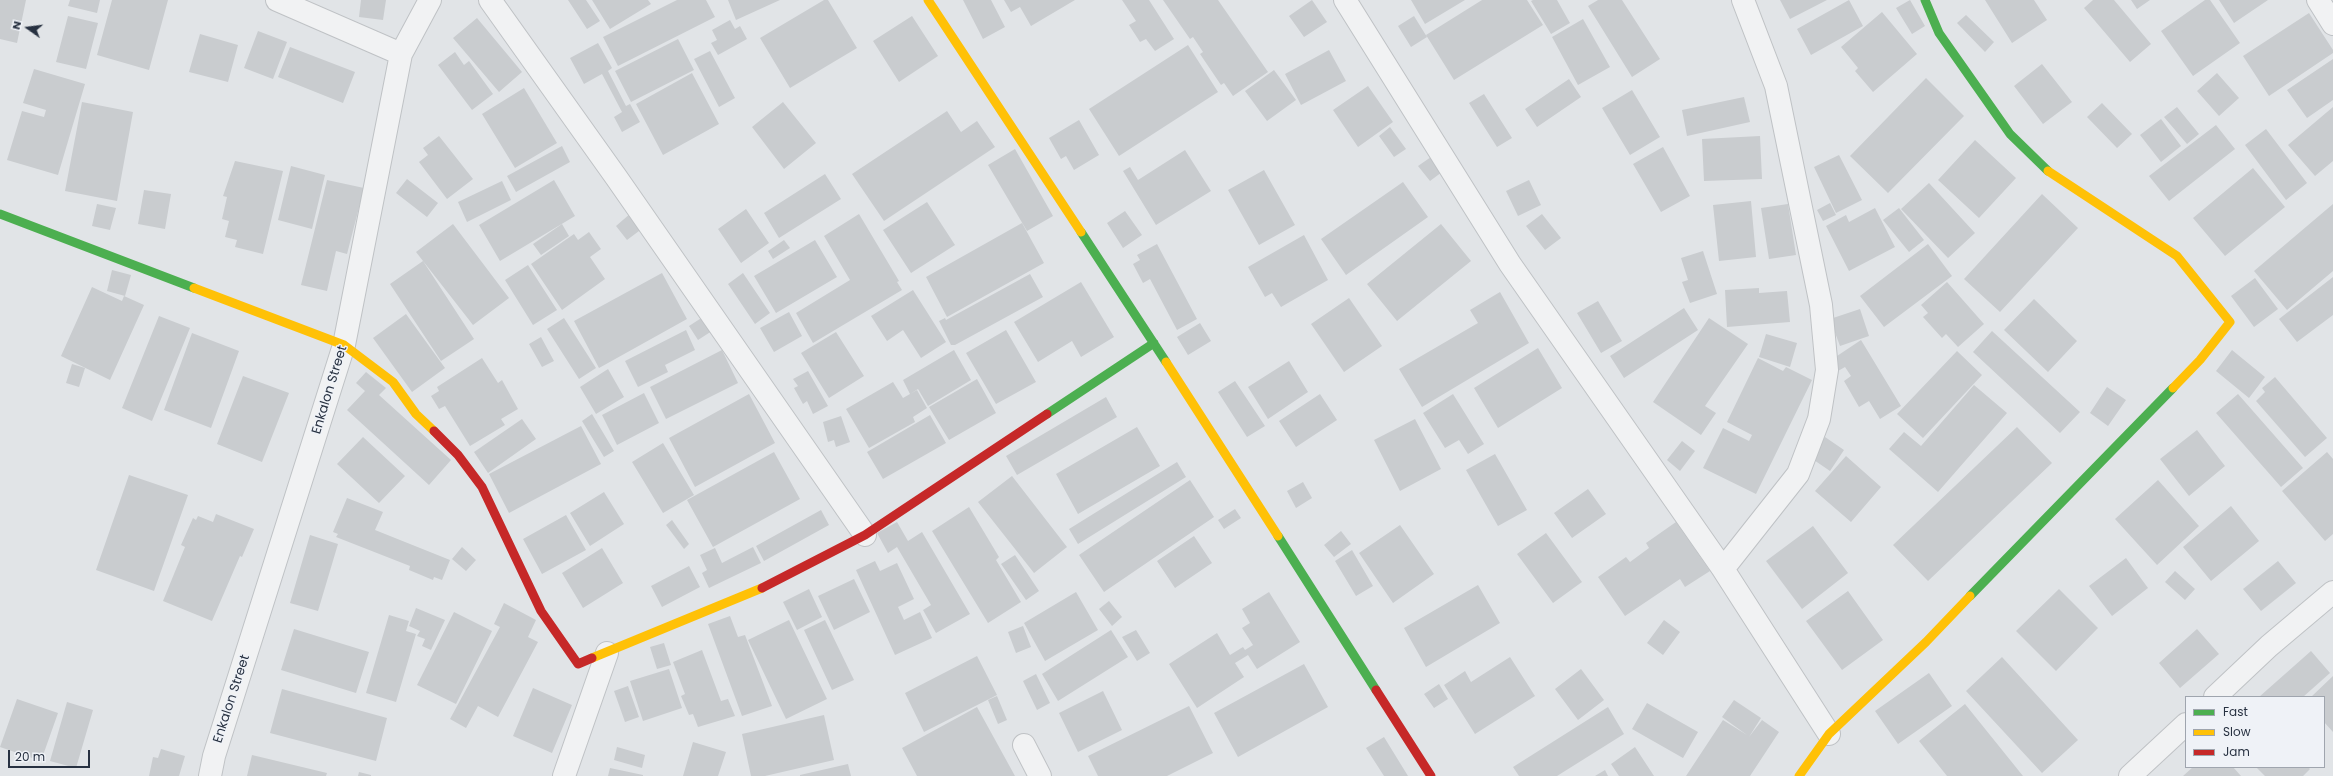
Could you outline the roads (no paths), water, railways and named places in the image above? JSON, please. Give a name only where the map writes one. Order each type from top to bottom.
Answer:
[{"type":"street","points":[[277,0],[401,54]]},
{"type":"street","name":"Enkalon Street","points":[[210,776],[214,756],[344,345],[401,54],[430,0]]},
{"type":"street","points":[[490,0],[865,535]]},
{"type":"street","points":[[928,0],[1154,343],[1431,776]]},
{"type":"street","points":[[1344,0],[1510,264],[1723,569],[1829,734]]},
{"type":"street","points":[[1723,569],[1798,474],[1819,419],[1827,370],[1821,306],[1776,86],[1743,0]]},
{"type":"street","points":[[1799,776],[1829,734],[1932,637],[2200,360],[2230,322],[2177,256],[2053,176],[2010,134],[1938,33],[1925,0]]},
{"type":"street","points":[[2318,0],[2333,24]]},
{"type":"street","points":[[0,214],[344,345],[393,382],[416,414],[463,461],[482,487],[541,611],[578,664],[775,583],[865,535],[1154,343]]},
{"type":"street","points":[[2216,696],[2269,646],[2333,592]]},
{"type":"street","points":[[564,776],[607,653]]},
{"type":"street","points":[[2130,776],[2185,725]]},
{"type":"street","points":[[1024,745],[1040,776]]}]
